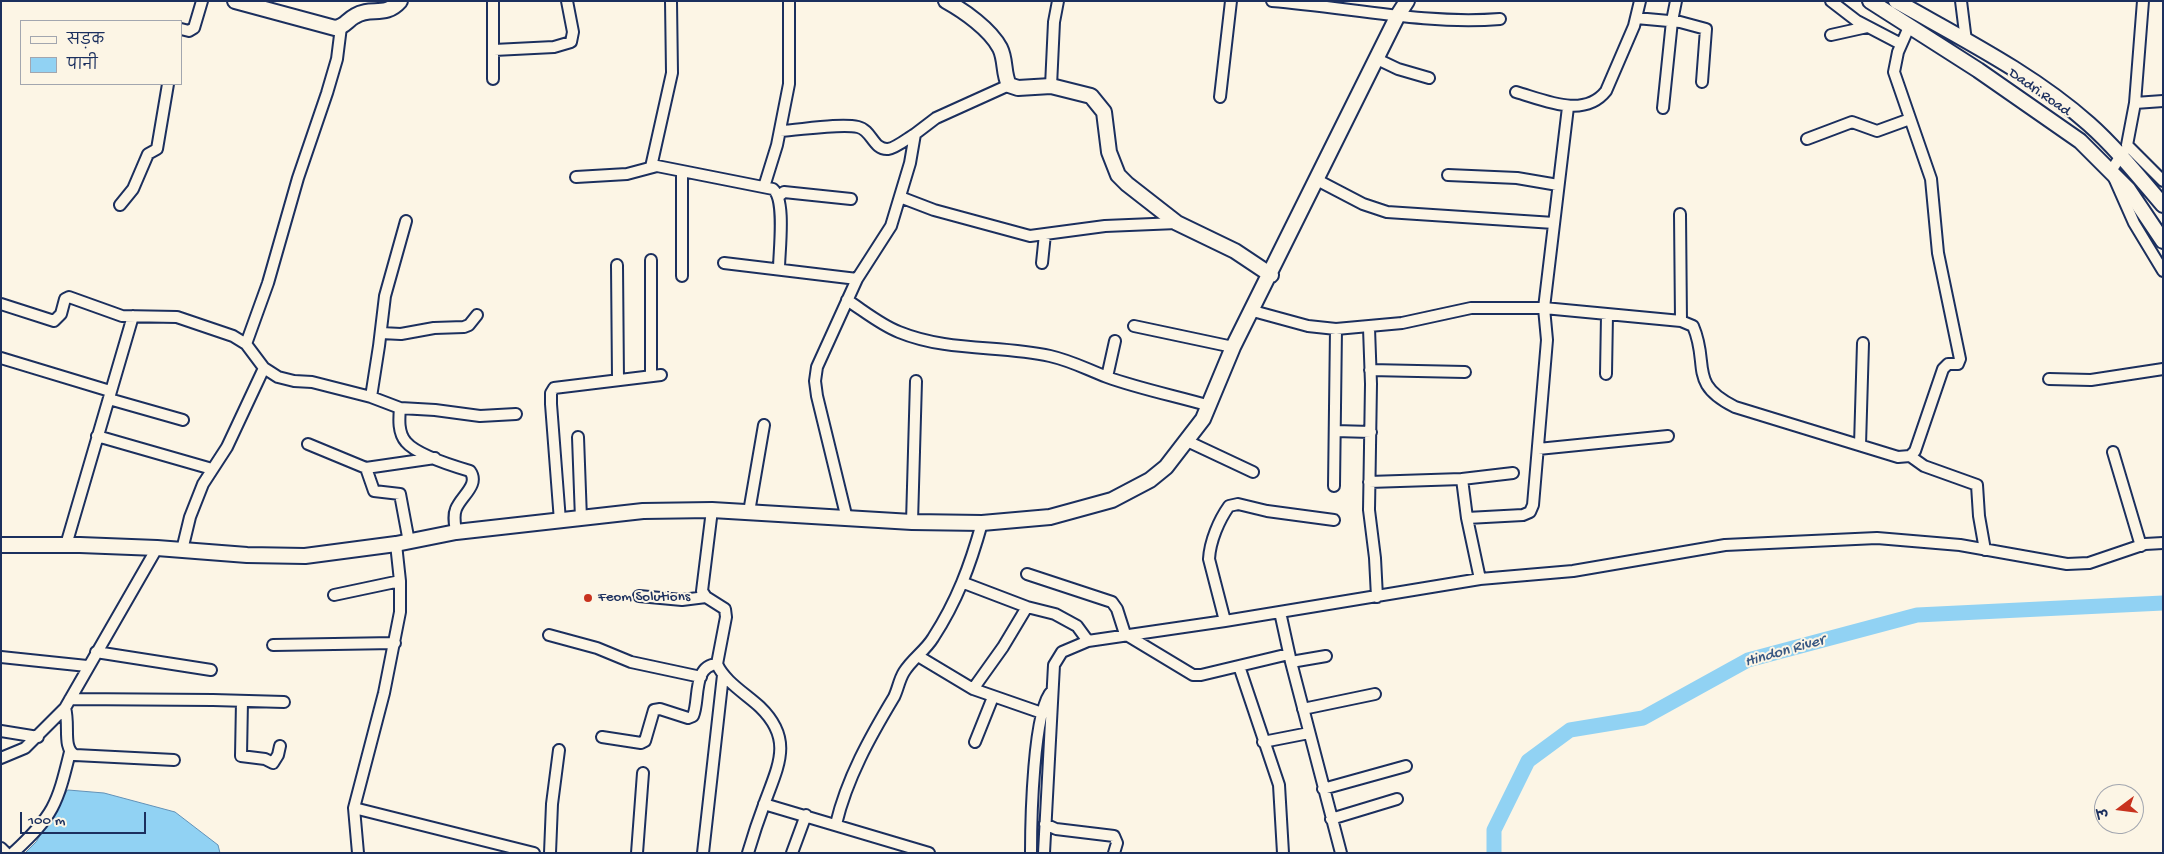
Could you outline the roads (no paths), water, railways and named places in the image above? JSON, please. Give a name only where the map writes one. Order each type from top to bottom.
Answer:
[{"type":"street","points":[[182,29],[190,31],[194,28],[202,1]]},
{"type":"street","points":[[235,1],[258,4],[334,28],[342,27],[355,16],[386,12],[400,1]]},
{"type":"street","points":[[493,1],[493,80]]},
{"type":"street","points":[[494,50],[554,47],[571,42],[573,32],[567,1]]},
{"type":"street","points":[[651,167],[672,73],[671,1]]},
{"type":"street","points":[[764,186],[780,131],[789,84],[789,1]]},
{"type":"street","points":[[946,1],[974,22],[999,47],[1004,61],[1004,76],[1009,86]]},
{"type":"street","points":[[1051,86],[1054,22],[1058,1]]},
{"type":"street","points":[[1220,97],[1231,1]]},
{"type":"street","points":[[1272,1],[1440,21],[1500,19]]},
{"type":"street","points":[[1,545],[157,548],[247,555],[305,556],[402,543],[456,532],[643,511],[712,510],[847,519],[982,523],[1050,517],[1112,500],[1150,480],[1175,457],[1210,406],[1234,347],[1398,15],[1407,1]]},
{"type":"street","points":[[1516,92],[1568,106],[1594,103],[1606,91],[1636,18],[1640,1]]},
{"type":"street","points":[[1663,108],[1672,21],[1676,1]]},
{"type":"street","points":[[1831,1],[1867,27],[1901,44]]},
{"type":"street","name":"Dadri Road","points":[[1870,1],[1978,70],[2080,140],[2128,189],[2163,240]]},
{"type":"street","name":"Dadri Road","points":[[1896,1],[2018,71],[2088,123],[2124,151],[2163,206]]},
{"type":"street","points":[[1961,1],[1966,41]]},
{"type":"street","points":[[2143,1],[2135,103],[2124,151],[2112,171],[2134,223],[2163,271]]},
{"type":"street","points":[[1636,18],[1672,21],[1706,30],[1702,82]]},
{"type":"street","points":[[246,344],[268,283],[298,178],[327,93],[337,59],[342,27]]},
{"type":"street","points":[[1831,35],[1867,27]]},
{"type":"street","points":[[1252,311],[1308,326],[1336,329],[1402,324],[1471,308],[1544,308],[1607,316],[1680,321],[1693,326],[1705,382],[1710,392],[1718,398],[1735,407],[1898,457],[1910,456],[1915,451],[1943,369],[1948,364],[1958,364],[1960,359],[1938,253],[1931,179],[1894,72],[1901,44],[1909,27]]},
{"type":"street","points":[[1377,59],[1398,69],[1429,78]]},
{"type":"street","points":[[120,205],[133,189],[148,154],[157,149],[168,85]]},
{"type":"street","points":[[780,131],[859,127],[871,135],[874,143],[882,148],[889,149],[915,134],[936,118],[1009,86],[1018,88],[1051,86],[1091,96],[1097,101],[1104,112],[1108,152],[1118,175],[1177,223],[1235,251],[1271,275]]},
{"type":"street","points":[[2135,103],[2163,102]]},
{"type":"street","points":[[1467,518],[1523,515],[1530,512],[1533,505],[1547,340],[1544,308],[1568,106]]},
{"type":"street","points":[[1807,139],[1852,122],[1877,131],[1910,119]]},
{"type":"street","points":[[847,519],[815,381],[822,354],[858,279],[891,226],[910,163],[915,134]]},
{"type":"street","points":[[2124,151],[2163,181]]},
{"type":"street","points":[[576,177],[628,174],[651,167],[663,167],[773,189],[779,196],[779,269]]},
{"type":"street","points":[[682,171],[682,276]]},
{"type":"street","points":[[1448,175],[1517,178],[1558,185]]},
{"type":"street","points":[[1317,180],[1369,207],[1387,212],[1554,223]]},
{"type":"street","points":[[779,196],[784,192],[851,199]]},
{"type":"street","points":[[900,197],[934,210],[986,222],[1020,234],[1045,234],[1099,227],[1177,223]]},
{"type":"street","points":[[1680,214],[1680,321]]},
{"type":"street","points":[[370,397],[385,296],[406,222]]},
{"type":"street","points":[[1042,263],[1045,234]]},
{"type":"street","points":[[560,521],[551,392],[554,388],[559,387],[656,375],[651,260]]},
{"type":"street","points":[[724,263],[858,279]]},
{"type":"street","points":[[617,265],[618,380]]},
{"type":"street","points":[[1,304],[54,321],[61,314],[65,299],[69,297],[112,313],[134,316],[164,315],[186,319],[233,336],[246,344],[264,368],[278,376],[294,381],[312,382],[370,397],[400,408],[480,416],[516,414]]},
{"type":"street","points":[[848,300],[883,324],[911,337],[968,348],[1022,350],[1081,364],[1107,377],[1210,406]]},
{"type":"street","points":[[381,333],[401,334],[434,328],[464,327],[469,325],[477,315]]},
{"type":"street","points":[[66,545],[134,316]]},
{"type":"street","points":[[1606,374],[1607,316]]},
{"type":"street","points":[[1134,326],[1234,347]]},
{"type":"street","points":[[1368,328],[1371,432],[1369,510],[1375,558],[1377,597]]},
{"type":"street","points":[[1334,486],[1336,329]]},
{"type":"street","points":[[1107,377],[1115,341]]},
{"type":"street","points":[[1860,445],[1864,342]]},
{"type":"street","points":[[1,358],[183,420]]},
{"type":"street","points":[[182,550],[190,517],[203,484],[227,447],[264,368]]},
{"type":"street","points":[[1370,370],[1465,372]]},
{"type":"street","points":[[2049,379],[2091,380],[2163,370]]},
{"type":"street","points":[[912,522],[916,381]]},
{"type":"street","points":[[400,408],[400,425],[407,444],[435,458],[470,470],[472,474],[474,480],[471,487],[455,511],[456,532]]},
{"type":"street","points":[[749,512],[764,425]]},
{"type":"street","points":[[1335,431],[1371,432]]},
{"type":"street","points":[[98,436],[212,469]]},
{"type":"street","points":[[1538,449],[1668,436]]},
{"type":"street","points":[[578,437],[581,519]]},
{"type":"street","points":[[1187,441],[1254,472]]},
{"type":"street","points":[[308,444],[366,468],[435,458]]},
{"type":"street","points":[[2113,452],[2141,546]]},
{"type":"street","points":[[1910,456],[1924,466],[1977,485],[1979,516],[1985,550]]},
{"type":"street","points":[[358,853],[354,808],[395,643],[400,612],[402,543],[402,498],[400,494],[374,491],[366,468]]},
{"type":"street","points":[[1369,482],[1462,479],[1513,473]]},
{"type":"street","points":[[1462,479],[1467,518],[1480,579]]},
{"type":"street","points":[[1225,621],[1209,559],[1210,549],[1224,513],[1229,506],[1238,504],[1268,511],[1334,520]]},
{"type":"street","points":[[712,510],[702,591],[706,597],[722,606],[726,616],[717,664],[724,675],[767,714],[778,734],[781,755],[780,765],[764,804],[748,853]]},
{"type":"street","points":[[836,824],[846,789],[867,742],[895,695],[903,674],[911,661],[918,656],[933,638],[964,583],[982,523]]},
{"type":"street","points":[[1044,853],[1044,824],[1052,721],[1052,675],[1058,658],[1070,647],[1088,640],[1225,621],[1480,579],[1573,571],[1725,545],[1877,538],[1960,545],[2056,563],[2074,564],[2106,559],[2141,546],[2163,542]]},
{"type":"street","points":[[1,758],[25,748],[38,737],[67,704],[87,666],[115,623],[157,548]]},
{"type":"street","points":[[1027,574],[1112,602],[1117,609],[1125,634],[1193,675],[1290,658],[1326,656]]},
{"type":"street","points":[[334,595],[400,580]]},
{"type":"street","points":[[964,583],[1027,607],[1055,614],[1077,626],[1088,640]]},
{"type":"street","points":[[639,596],[682,600],[706,597]]},
{"type":"street","points":[[973,689],[1003,647],[1027,607]]},
{"type":"street","points":[[1280,612],[1323,789],[1341,853]]},
{"type":"street","points":[[549,635],[597,648],[631,662],[701,676]]},
{"type":"street","points":[[273,645],[395,643]]},
{"type":"street","points":[[96,652],[211,670]]},
{"type":"street","points":[[918,656],[973,689],[1042,713]]},
{"type":"street","points":[[1,657],[87,666]]},
{"type":"street","points":[[602,737],[641,743],[645,740],[654,710],[660,709],[691,717],[695,712],[697,684],[707,667],[717,664]]},
{"type":"street","points":[[1239,666],[1279,785],[1283,853]]},
{"type":"street","points":[[703,853],[724,675]]},
{"type":"street","points":[[1031,853],[1034,782],[1042,713],[1047,696],[1052,691]]},
{"type":"street","points":[[1303,709],[1374,694]]},
{"type":"street","points":[[975,742],[993,697]]},
{"type":"street","points":[[242,701],[241,756],[265,759],[273,763],[278,755],[280,746]]},
{"type":"street","points":[[67,704],[284,702]]},
{"type":"street","points":[[67,704],[69,723],[67,746],[70,752],[75,755],[174,760]]},
{"type":"street","points":[[1,731],[38,737]]},
{"type":"street","points":[[1263,742],[1309,732]]},
{"type":"street","points":[[550,853],[552,804],[559,750]]},
{"type":"street","points":[[13,853],[50,815],[60,790],[70,752]]},
{"type":"street","points":[[1323,789],[1406,766]]},
{"type":"street","points":[[637,853],[643,773]]},
{"type":"street","points":[[1331,818],[1397,800]]},
{"type":"street","points":[[764,804],[806,814],[929,853]]},
{"type":"street","points":[[354,808],[534,853]]},
{"type":"street","points":[[792,853],[806,814]]},
{"type":"street","points":[[1044,824],[1056,829],[1114,836],[1117,843],[1114,853]]},
{"type":"street","points":[[1,848],[6,853]]},
{"type":"water","points":[[68,790],[104,793],[175,812],[218,845],[220,853],[25,853],[36,842]]},
{"type":"waterway","name":"Hindon River","points":[[1494,853],[1494,830],[1528,761],[1570,730],[1643,718],[1748,660],[1917,615],[2163,603]]},
{"type":"place","name":"Feom Solutions","points":[[588,598]]}]
